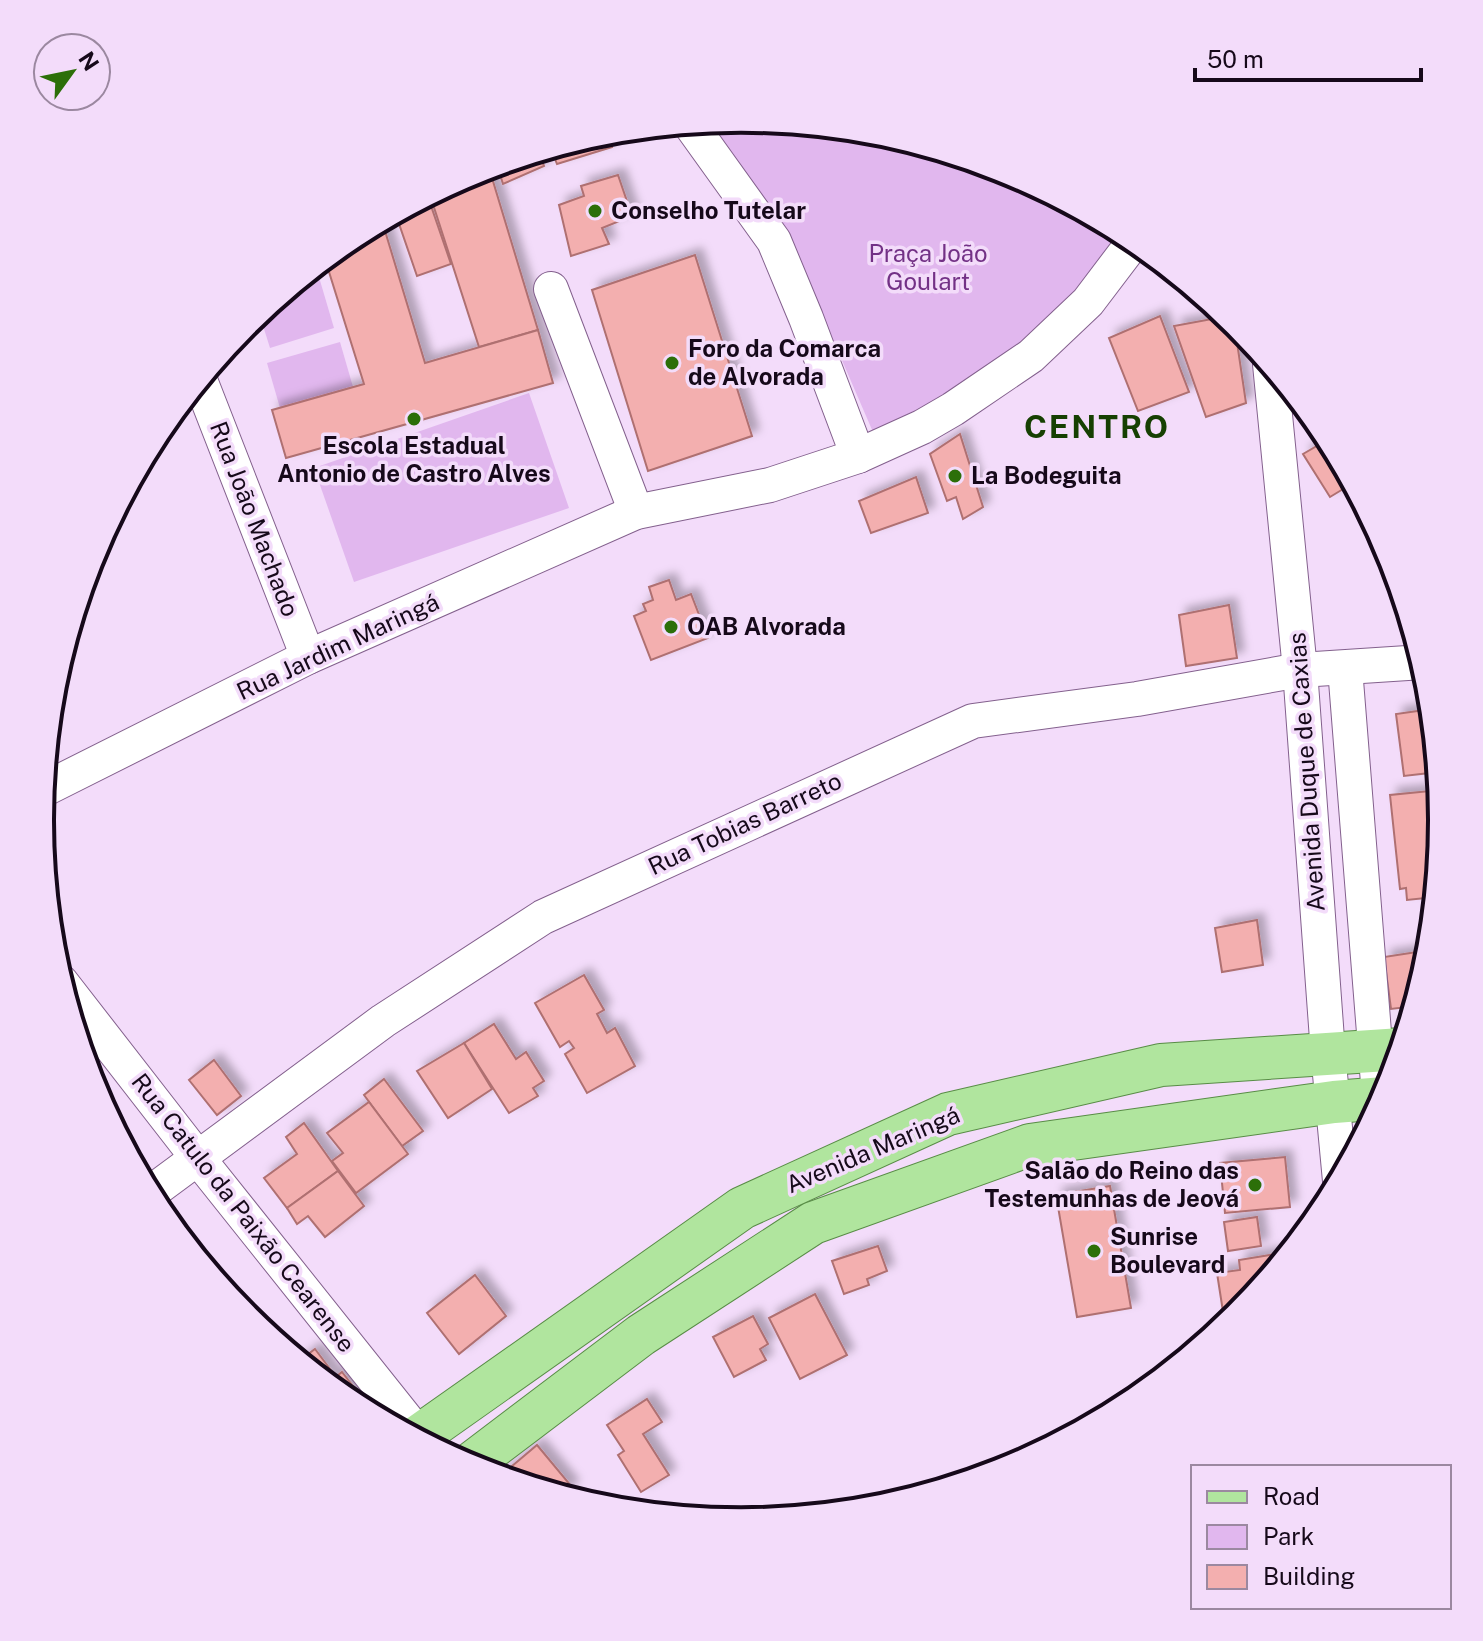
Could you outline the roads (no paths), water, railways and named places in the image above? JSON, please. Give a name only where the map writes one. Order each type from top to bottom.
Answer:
[{"type":"main road","name":"Avenida Maringá","points":[[429,1433],[742,1208],[948,1114],[1161,1065],[1388,1050]]},
{"type":"main road","name":"Avenida Maringá","points":[[480,1457],[641,1335],[813,1223],[1030,1145],[1334,1102],[1369,1101]]},
{"type":"street","points":[[697,134],[774,241],[858,456]]},
{"type":"street","name":"Rua Jardim Maringá","points":[[55,784],[308,657],[636,512],[770,485],[858,456],[922,427],[1031,356],[1088,302],[1126,251]]},
{"type":"street","points":[[551,289],[636,512]]},
{"type":"street","name":"Avenida Duque de Caxias","points":[[1278,391],[1338,1161]]},
{"type":"street","name":"Rua João Machado","points":[[205,392],[308,657]]},
{"type":"street","name":"Rua Tobias Barreto","points":[[160,1186],[383,1021],[543,917],[973,721],[1137,699],[1300,670],[1411,663]]},
{"type":"street","name":"Avenida Duque de Caxias","points":[[1345,668],[1388,1050]]},
{"type":"street","name":"Rua Catulo da Paixão Cearense","points":[[79,1006],[406,1420]]},
{"type":"place","name":"Conselho Tutelar","points":[[595,211]]},
{"type":"place","name":"Foro da Comarca de Alvorada","points":[[672,363]]},
{"type":"place","name":"Escola Estadual Antonio de Castro Alves","points":[[414,419]]},
{"type":"place","name":"La Bodeguita","points":[[955,476]]},
{"type":"place","name":"OAB Alvorada","points":[[671,627]]},
{"type":"place","name":"Salão do Reino das Testemunhas de Jeová","points":[[1255,1185]]},
{"type":"place","name":"Sunrise Boulevard","points":[[1094,1251]]},
{"type":"district","name":"CENTRO","points":[[1097,427]]},
{"type":"park label","name":"Praça João Goulart","points":[[928,268]]}]
